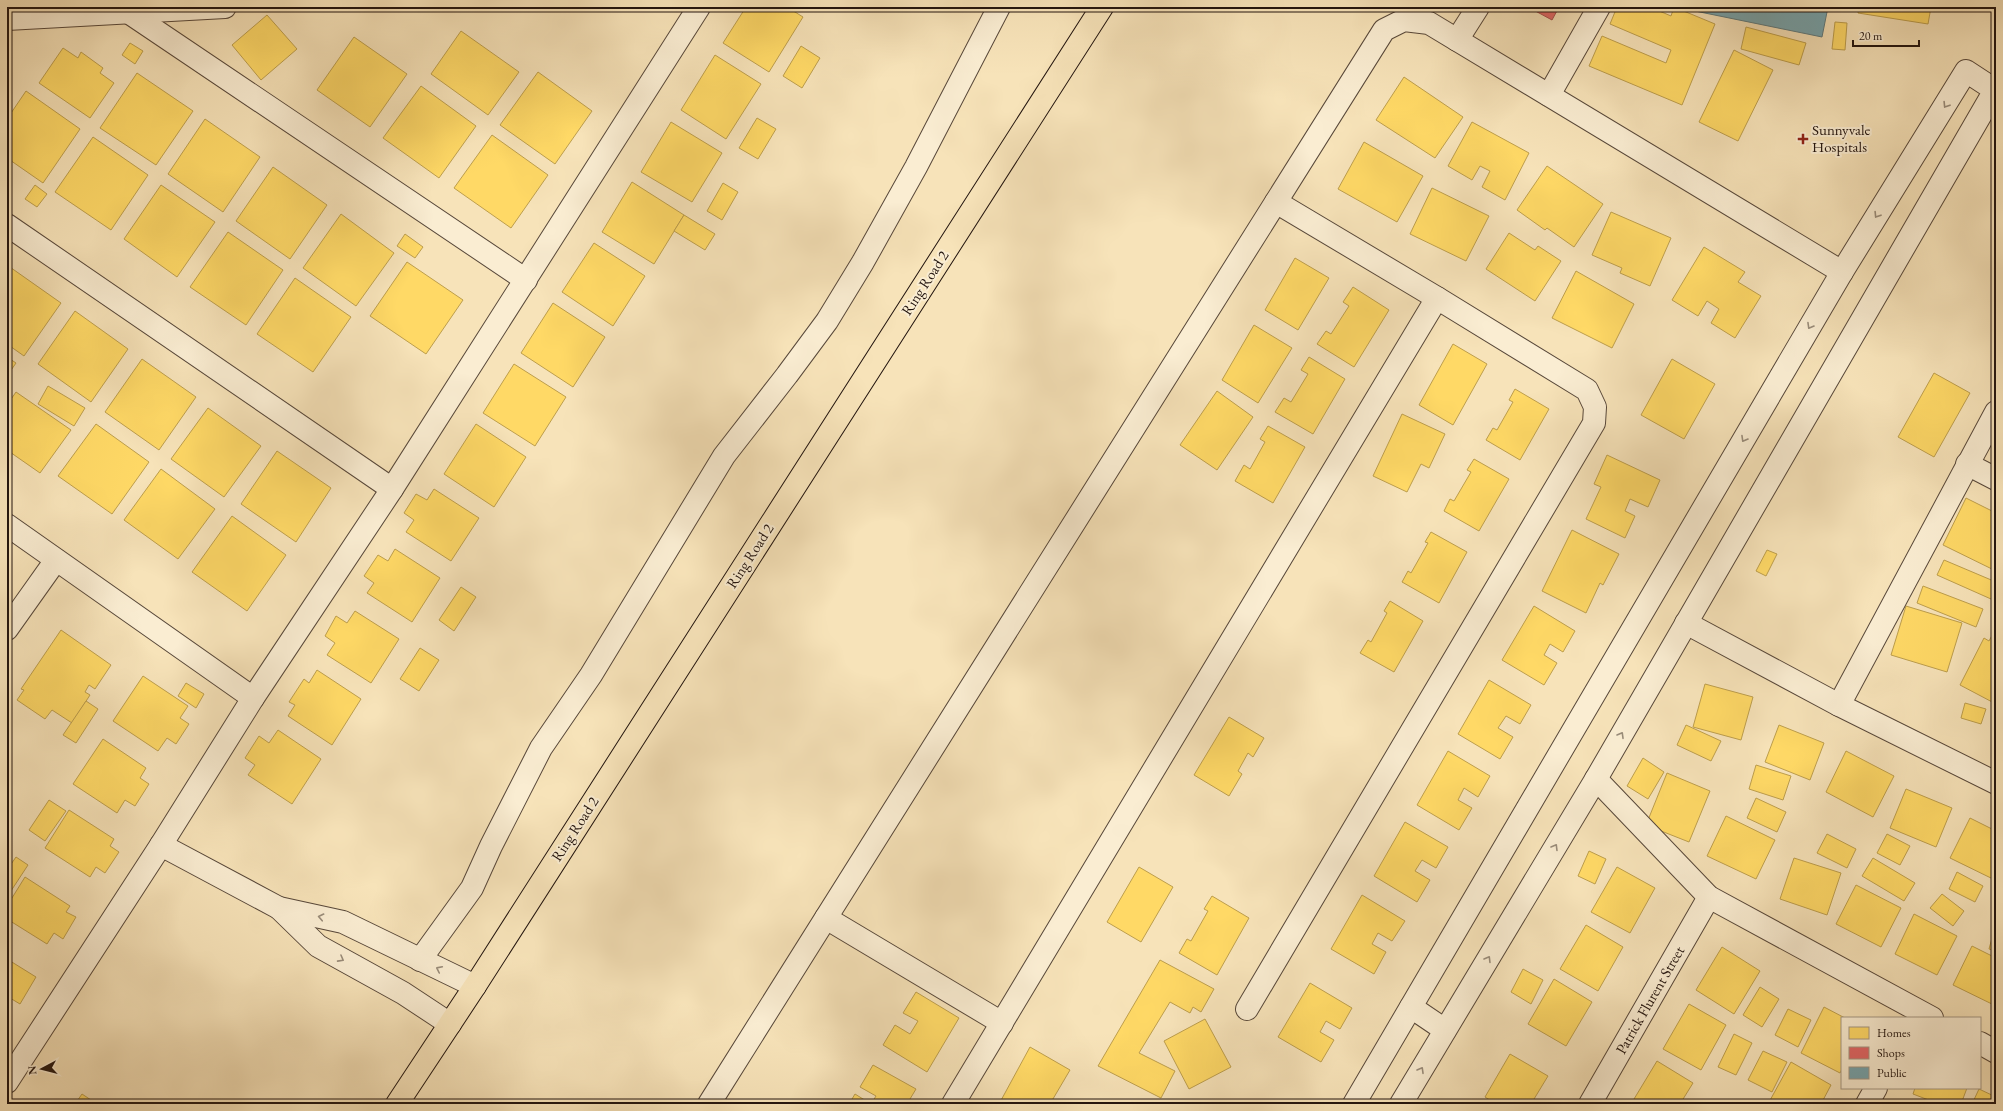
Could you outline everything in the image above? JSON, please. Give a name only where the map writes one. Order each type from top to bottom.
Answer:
[{"type":"main road","name":"Ring Road 2","points":[[397,1104],[475,986],[1102,7]]},
{"type":"street","points":[[7,18],[225,7]]},
{"type":"street","points":[[7,1082],[161,845],[253,698],[392,489],[699,7]]},
{"type":"street","points":[[420,960],[472,888],[491,846],[541,748],[591,676],[724,456],[827,321],[863,262],[916,167],[999,7]]},
{"type":"street","points":[[1458,40],[1478,7]]},
{"type":"street","points":[[1549,95],[1599,7]]},
{"type":"street","points":[[128,12],[526,280]]},
{"type":"street","points":[[709,1104],[1384,30],[1404,20],[1429,23],[1842,272]]},
{"type":"street","points":[[1354,1104],[1842,272],[1966,72],[1995,90],[1596,778],[1401,1104]]},
{"type":"street","points":[[1247,1009],[1594,423],[1595,407],[1587,390],[1276,202]]},
{"type":"street","points":[[7,225],[392,489]]},
{"type":"street","points":[[953,1104],[1437,298]]},
{"type":"street","points":[[1839,705],[1996,412]]},
{"type":"street","points":[[1967,464],[1996,479]]},
{"type":"street","points":[[7,525],[253,698]]},
{"type":"street","points":[[7,629],[56,560]]},
{"type":"street","points":[[1686,623],[1839,705],[1996,783]]},
{"type":"street","points":[[1596,778],[1709,897],[1924,1016]]},
{"type":"street","points":[[161,845],[279,908],[343,922],[475,986]]},
{"type":"street","name":"Patrick Flurent Street","points":[[1590,1104],[1709,897]]},
{"type":"street","points":[[279,908],[318,946],[403,993],[450,1024]]},
{"type":"street","points":[[826,918],[1002,1023]]},
{"type":"street","points":[[1411,1007],[1445,1030]]},
{"type":"street","points":[[1981,1044],[1996,1052]]},
{"type":"street","points":[[1867,1104],[1875,1089]]},
{"type":"building: Homes","points":[[746,7],[787,7],[803,17],[769,72],[723,43]]},
{"type":"building: Homes","points":[[1617,7],[1650,7],[1671,16],[1674,7],[1715,24],[1682,105],[1589,66],[1602,36],[1666,63],[1671,50],[1610,24]]},
{"type":"building: Homes","points":[[1859,7],[1931,7],[1928,24],[1858,13]]},
{"type":"building: Homes","points":[[267,15],[297,49],[261,80],[232,45]]},
{"type":"building: Homes","points":[[1835,22],[1847,23],[1845,50],[1832,49]]},
{"type":"building: Homes","points":[[1746,27],[1806,43],[1799,65],[1741,49]]},
{"type":"building: Homes","points":[[461,31],[519,72],[488,115],[431,74]]},
{"type":"building: Homes","points":[[354,37],[407,74],[370,127],[317,90]]},
{"type":"building: Homes","points":[[130,43],[143,51],[135,64],[122,55]]},
{"type":"building: Homes","points":[[801,46],[820,58],[802,88],[783,76]]},
{"type":"building: Homes","points":[[63,48],[78,58],[81,52],[103,68],[100,73],[114,83],[90,118],[39,83]]},
{"type":"building: Homes","points":[[1734,50],[1773,70],[1738,141],[1699,122]]},
{"type":"building: Homes","points":[[715,55],[761,84],[726,139],[681,110]]},
{"type":"building: Homes","points":[[538,72],[592,111],[555,164],[500,125]]},
{"type":"building: Homes","points":[[137,73],[193,111],[156,165],[100,128]]},
{"type":"building: Homes","points":[[1404,77],[1463,117],[1435,158],[1376,120]]},
{"type":"building: Homes","points":[[421,86],[476,126],[439,178],[383,138]]},
{"type":"building: Homes","points":[[26,91],[80,129],[43,183],[7,158],[7,119]]},
{"type":"building: Homes","points":[[757,118],[776,129],[758,159],[739,148]]},
{"type":"building: Homes","points":[[205,119],[260,157],[223,212],[168,174]]},
{"type":"building: Homes","points":[[671,122],[722,153],[692,202],[641,172]]},
{"type":"building: Homes","points":[[1472,122],[1529,153],[1505,200],[1482,187],[1490,171],[1480,166],[1472,180],[1448,166]]},
{"type":"building: Homes","points":[[492,135],[548,175],[511,228],[454,188]]},
{"type":"building: Homes","points":[[93,137],[148,175],[111,230],[55,192]]},
{"type":"building: Homes","points":[[1364,142],[1423,176],[1397,222],[1338,189]]},
{"type":"building: Homes","points":[[1547,166],[1603,204],[1574,247],[1547,228],[1545,230],[1517,210]]},
{"type":"building: Homes","points":[[273,167],[327,205],[290,259],[236,221]]},
{"type":"building: Homes","points":[[632,182],[684,215],[654,264],[602,232]]},
{"type":"building: Homes","points":[[723,183],[738,192],[722,220],[707,211]]},
{"type":"building: Homes","points":[[35,185],[47,194],[37,207],[25,199]]},
{"type":"building: Homes","points":[[161,185],[215,222],[177,277],[124,239]]},
{"type":"building: Homes","points":[[1432,188],[1489,216],[1466,261],[1410,234]]},
{"type":"building: Homes","points":[[1611,212],[1671,238],[1650,286],[1620,273],[1622,268],[1592,255]]},
{"type":"building: Homes","points":[[341,214],[394,253],[356,306],[303,268]]},
{"type":"building: Homes","points":[[684,215],[715,234],[705,250],[674,231]]},
{"type":"building: Homes","points":[[228,232],[283,270],[246,325],[190,287]]},
{"type":"building: Homes","points":[[1509,233],[1535,250],[1538,246],[1561,261],[1535,301],[1486,269]]},
{"type":"building: Homes","points":[[405,234],[423,247],[415,258],[397,246]]},
{"type":"building: Homes","points":[[594,243],[645,276],[613,326],[562,292]]},
{"type":"building: Homes","points":[[1704,247],[1745,272],[1738,282],[1761,296],[1735,338],[1711,323],[1719,309],[1707,301],[1698,316],[1672,300]]},
{"type":"building: Homes","points":[[1295,258],[1329,278],[1298,330],[1265,310]]},
{"type":"building: Homes","points":[[407,262],[463,300],[426,354],[370,316]]},
{"type":"building: Homes","points":[[7,265],[61,303],[24,356],[7,344]]},
{"type":"building: Homes","points":[[1576,271],[1634,304],[1612,348],[1552,318]]},
{"type":"building: Homes","points":[[295,278],[351,317],[313,372],[257,334]]},
{"type":"building: Homes","points":[[1353,287],[1389,310],[1354,367],[1317,344],[1326,331],[1331,334],[1349,306],[1343,302]]},
{"type":"building: Homes","points":[[553,303],[605,337],[573,387],[521,353]]},
{"type":"building: Homes","points":[[75,311],[128,349],[91,402],[38,364]]},
{"type":"building: Homes","points":[[1254,325],[1292,348],[1258,403],[1222,380]]},
{"type":"building: Homes","points":[[1453,344],[1487,364],[1453,425],[1419,405]]},
{"type":"building: Homes","points":[[7,357],[16,363],[7,376]]},
{"type":"building: Homes","points":[[1309,357],[1345,379],[1313,434],[1275,412],[1284,398],[1291,402],[1308,374],[1301,370]]},
{"type":"building: Homes","points":[[142,359],[196,397],[159,450],[105,412]]},
{"type":"building: Homes","points":[[1672,359],[1715,384],[1684,439],[1641,415]]},
{"type":"building: Homes","points":[[514,364],[566,397],[535,446],[483,413]]},
{"type":"building: Homes","points":[[1934,373],[1970,393],[1934,457],[1898,437]]},
{"type":"building: Homes","points":[[48,386],[85,408],[74,426],[38,404]]},
{"type":"building: Homes","points":[[1515,389],[1549,409],[1520,460],[1486,440],[1493,428],[1497,430],[1513,402],[1509,400]]},
{"type":"building: Homes","points":[[1217,391],[1253,417],[1217,470],[1180,445]]},
{"type":"building: Homes","points":[[16,392],[71,430],[40,473],[7,450],[7,405]]},
{"type":"building: Homes","points":[[208,408],[261,446],[224,497],[171,459]]},
{"type":"building: Homes","points":[[1402,414],[1445,434],[1429,468],[1421,464],[1407,492],[1373,476]]},
{"type":"building: Homes","points":[[96,424],[149,462],[112,514],[58,476]]},
{"type":"building: Homes","points":[[476,424],[526,457],[494,507],[444,474]]},
{"type":"building: Homes","points":[[1268,426],[1305,447],[1273,503],[1235,481],[1244,465],[1250,469],[1265,442],[1260,439]]},
{"type":"building: Homes","points":[[277,451],[331,488],[296,542],[241,504]]},
{"type":"building: Homes","points":[[1607,455],[1660,480],[1648,507],[1630,499],[1625,511],[1635,516],[1625,538],[1586,519],[1601,487],[1594,484]]},
{"type":"building: Homes","points":[[1474,459],[1509,479],[1479,531],[1444,511],[1450,499],[1454,501],[1471,472],[1467,470]]},
{"type":"building: Homes","points":[[161,469],[215,509],[178,559],[124,520]]},
{"type":"building: Homes","points":[[434,489],[479,518],[451,561],[406,532],[414,520],[404,513],[416,494],[427,500]]},
{"type":"building: Homes","points":[[1966,498],[1996,513],[1996,571],[1943,545]]},
{"type":"building: Homes","points":[[232,516],[286,555],[247,611],[192,572]]},
{"type":"building: Homes","points":[[1572,530],[1619,554],[1603,585],[1600,583],[1586,613],[1542,591]]},
{"type":"building: Homes","points":[[1431,532],[1467,552],[1439,603],[1402,582],[1408,571],[1411,573],[1428,543],[1425,542]]},
{"type":"building: Homes","points":[[395,549],[440,578],[412,622],[367,593],[374,583],[364,576],[378,555],[388,561]]},
{"type":"building: Homes","points":[[1767,550],[1777,554],[1766,576],[1756,571]]},
{"type":"building: Homes","points":[[1944,560],[1996,582],[1996,588],[1991,599],[1937,575]]},
{"type":"building: Homes","points":[[1923,586],[1983,609],[1976,627],[1917,603]]},
{"type":"building: Homes","points":[[461,587],[476,597],[454,631],[439,620]]},
{"type":"building: Homes","points":[[1390,601],[1423,621],[1394,672],[1360,653],[1368,640],[1371,642],[1387,613],[1384,611]]},
{"type":"building: Homes","points":[[1534,606],[1575,631],[1563,652],[1550,644],[1544,655],[1557,663],[1544,685],[1502,660]]},
{"type":"building: Homes","points":[[1906,606],[1962,623],[1947,672],[1891,655]]},
{"type":"building: Homes","points":[[355,611],[399,639],[371,683],[327,655],[335,643],[325,636],[336,616],[347,623]]},
{"type":"building: Homes","points":[[1996,628],[1996,704],[1960,685],[1984,638],[1989,641]]},
{"type":"building: Homes","points":[[61,630],[111,665],[95,689],[89,685],[85,692],[90,695],[72,723],[52,710],[45,719],[17,700],[24,690],[21,689]]},
{"type":"building: Homes","points":[[420,648],[439,660],[419,691],[400,679]]},
{"type":"building: Homes","points":[[317,670],[361,699],[332,745],[288,716],[295,705],[289,702],[304,679],[309,683]]},
{"type":"building: Homes","points":[[143,676],[188,706],[180,718],[189,724],[176,744],[167,738],[158,751],[113,721]]},
{"type":"building: Homes","points":[[1489,680],[1531,705],[1520,724],[1506,716],[1498,728],[1513,737],[1500,759],[1458,734]]},
{"type":"building: Homes","points":[[186,683],[204,694],[196,708],[178,696]]},
{"type":"building: Homes","points":[[1705,684],[1753,697],[1741,740],[1693,727]]},
{"type":"building: Homes","points":[[86,701],[98,709],[76,743],[63,735]]},
{"type":"building: Homes","points":[[1965,703],[1986,709],[1981,724],[1961,718]]},
{"type":"building: Homes","points":[[1229,717],[1264,738],[1253,757],[1248,753],[1238,771],[1242,774],[1229,796],[1194,775]]},
{"type":"building: Homes","points":[[1686,725],[1721,741],[1711,761],[1677,745]]},
{"type":"building: Homes","points":[[1779,725],[1824,743],[1810,780],[1765,762]]},
{"type":"building: Homes","points":[[278,730],[321,759],[292,804],[248,775],[255,765],[245,758],[259,736],[269,743]]},
{"type":"building: Homes","points":[[103,739],[146,768],[140,778],[149,784],[135,806],[125,800],[117,813],[73,784]]},
{"type":"building: Homes","points":[[1448,751],[1490,776],[1478,797],[1464,788],[1458,800],[1472,808],[1459,830],[1417,805]]},
{"type":"building: Homes","points":[[1846,751],[1894,776],[1873,817],[1826,792]]},
{"type":"building: Homes","points":[[1643,758],[1664,772],[1648,799],[1627,786]]},
{"type":"building: Homes","points":[[1756,765],[1791,776],[1783,800],[1749,789]]},
{"type":"building: Homes","points":[[1667,773],[1710,791],[1689,842],[1646,825]]},
{"type":"building: Homes","points":[[1906,789],[1952,808],[1936,847],[1890,828]]},
{"type":"building: Homes","points":[[1756,798],[1786,812],[1777,832],[1747,818]]},
{"type":"building: Homes","points":[[49,800],[66,811],[45,841],[29,830]]},
{"type":"building: Homes","points":[[69,810],[114,839],[110,846],[119,852],[105,873],[96,867],[90,877],[45,848]]},
{"type":"building: Homes","points":[[1726,816],[1775,840],[1756,879],[1707,856]]},
{"type":"building: Homes","points":[[1970,818],[1996,831],[1995,880],[1950,858]]},
{"type":"building: Homes","points":[[1405,822],[1448,847],[1436,868],[1422,860],[1415,871],[1430,880],[1417,902],[1374,876]]},
{"type":"building: Homes","points":[[1827,834],[1856,849],[1847,868],[1817,853]]},
{"type":"building: Homes","points":[[1887,834],[1910,846],[1900,865],[1877,853]]},
{"type":"building: Homes","points":[[1589,851],[1606,859],[1595,884],[1578,876]]},
{"type":"building: Homes","points":[[16,857],[28,865],[7,897],[7,870]]},
{"type":"building: Homes","points":[[1794,858],[1841,873],[1827,915],[1780,899]]},
{"type":"building: Homes","points":[[1873,858],[1915,883],[1904,901],[1862,876]]},
{"type":"building: Homes","points":[[1139,867],[1173,887],[1141,942],[1107,922]]},
{"type":"building: Homes","points":[[1617,867],[1655,888],[1630,933],[1591,912]]},
{"type":"building: Homes","points":[[1957,872],[1983,886],[1975,902],[1949,889]]},
{"type":"building: Homes","points":[[25,877],[70,906],[66,912],[76,917],[63,939],[54,933],[47,944],[7,919],[7,906]]},
{"type":"building: Homes","points":[[1856,885],[1901,908],[1881,947],[1836,924]]},
{"type":"building: Homes","points":[[1942,894],[1964,911],[1953,926],[1930,908]]},
{"type":"building: Homes","points":[[1362,895],[1405,921],[1392,941],[1378,933],[1372,944],[1386,952],[1374,974],[1331,949]]},
{"type":"building: Homes","points":[[1212,896],[1249,918],[1217,975],[1179,953],[1187,939],[1191,941],[1208,911],[1204,909]]},
{"type":"building: Homes","points":[[1914,914],[1957,936],[1937,975],[1895,954]]},
{"type":"building: Homes","points":[[1586,925],[1623,947],[1598,991],[1560,969]]},
{"type":"building: Homes","points":[[1996,927],[1996,951],[1989,949]]},
{"type":"building: Homes","points":[[1972,946],[1996,958],[1996,1006],[1953,985]]},
{"type":"building: Homes","points":[[1722,947],[1760,971],[1734,1014],[1696,990]]},
{"type":"building: Homes","points":[[7,959],[36,977],[20,1004],[10,998],[7,1004]]},
{"type":"building: Homes","points":[[1160,960],[1214,989],[1201,1012],[1193,1007],[1190,1013],[1170,1002],[1139,1053],[1175,1071],[1161,1098],[1098,1066]]},
{"type":"building: Homes","points":[[1523,969],[1543,980],[1531,1004],[1511,992]]},
{"type":"building: Homes","points":[[1554,979],[1592,1002],[1566,1046],[1528,1024]]},
{"type":"building: Homes","points":[[1310,983],[1352,1008],[1340,1029],[1326,1021],[1320,1032],[1334,1040],[1321,1062],[1278,1037]]},
{"type":"building: Homes","points":[[1760,987],[1779,999],[1762,1027],[1743,1015]]},
{"type":"building: Homes","points":[[916,992],[959,1018],[927,1072],[883,1045],[895,1025],[910,1034],[918,1021],[903,1013]]},
{"type":"building: Homes","points":[[1689,1004],[1726,1025],[1701,1070],[1663,1049]]},
{"type":"building: Homes","points":[[1824,1007],[1843,1017],[1841,1017],[1840,1073],[1801,1053]]},
{"type":"building: Homes","points":[[1788,1009],[1811,1020],[1798,1047],[1775,1035]]},
{"type":"building: Homes","points":[[1205,1019],[1231,1067],[1189,1089],[1164,1041]]},
{"type":"building: Homes","points":[[1734,1034],[1752,1043],[1736,1075],[1718,1067]]},
{"type":"building: Homes","points":[[1030,1047],[1070,1070],[1050,1104],[999,1104]]},
{"type":"building: Homes","points":[[1763,1051],[1787,1062],[1772,1092],[1748,1080]]},
{"type":"building: Homes","points":[[1510,1054],[1548,1076],[1531,1104],[1496,1104],[1485,1097]]},
{"type":"building: Homes","points":[[1657,1061],[1693,1083],[1680,1104],[1631,1104]]},
{"type":"building: Homes","points":[[1791,1062],[1831,1085],[1821,1104],[1768,1104]]},
{"type":"building: Homes","points":[[873,1065],[916,1089],[907,1104],[871,1104],[876,1096],[860,1087]]},
{"type":"building: Homes","points":[[1915,1089],[1967,1089],[1961,1104],[1939,1104],[1913,1094]]},
{"type":"building: Homes","points":[[1979,1089],[1996,1097],[1994,1104],[1972,1104]]},
{"type":"building: Homes","points":[[82,1094],[97,1104],[75,1104]]},
{"type":"building: Homes","points":[[855,1094],[871,1104],[849,1104]]},
{"type":"building: Shops","points":[[1528,7],[1559,7],[1552,20]]},
{"type":"building: Public","points":[[1696,7],[1828,7],[1822,37],[1695,11]]},
{"type":"place","name":"Sunnyvale Hospitals","points":[[1803,139]]}]
